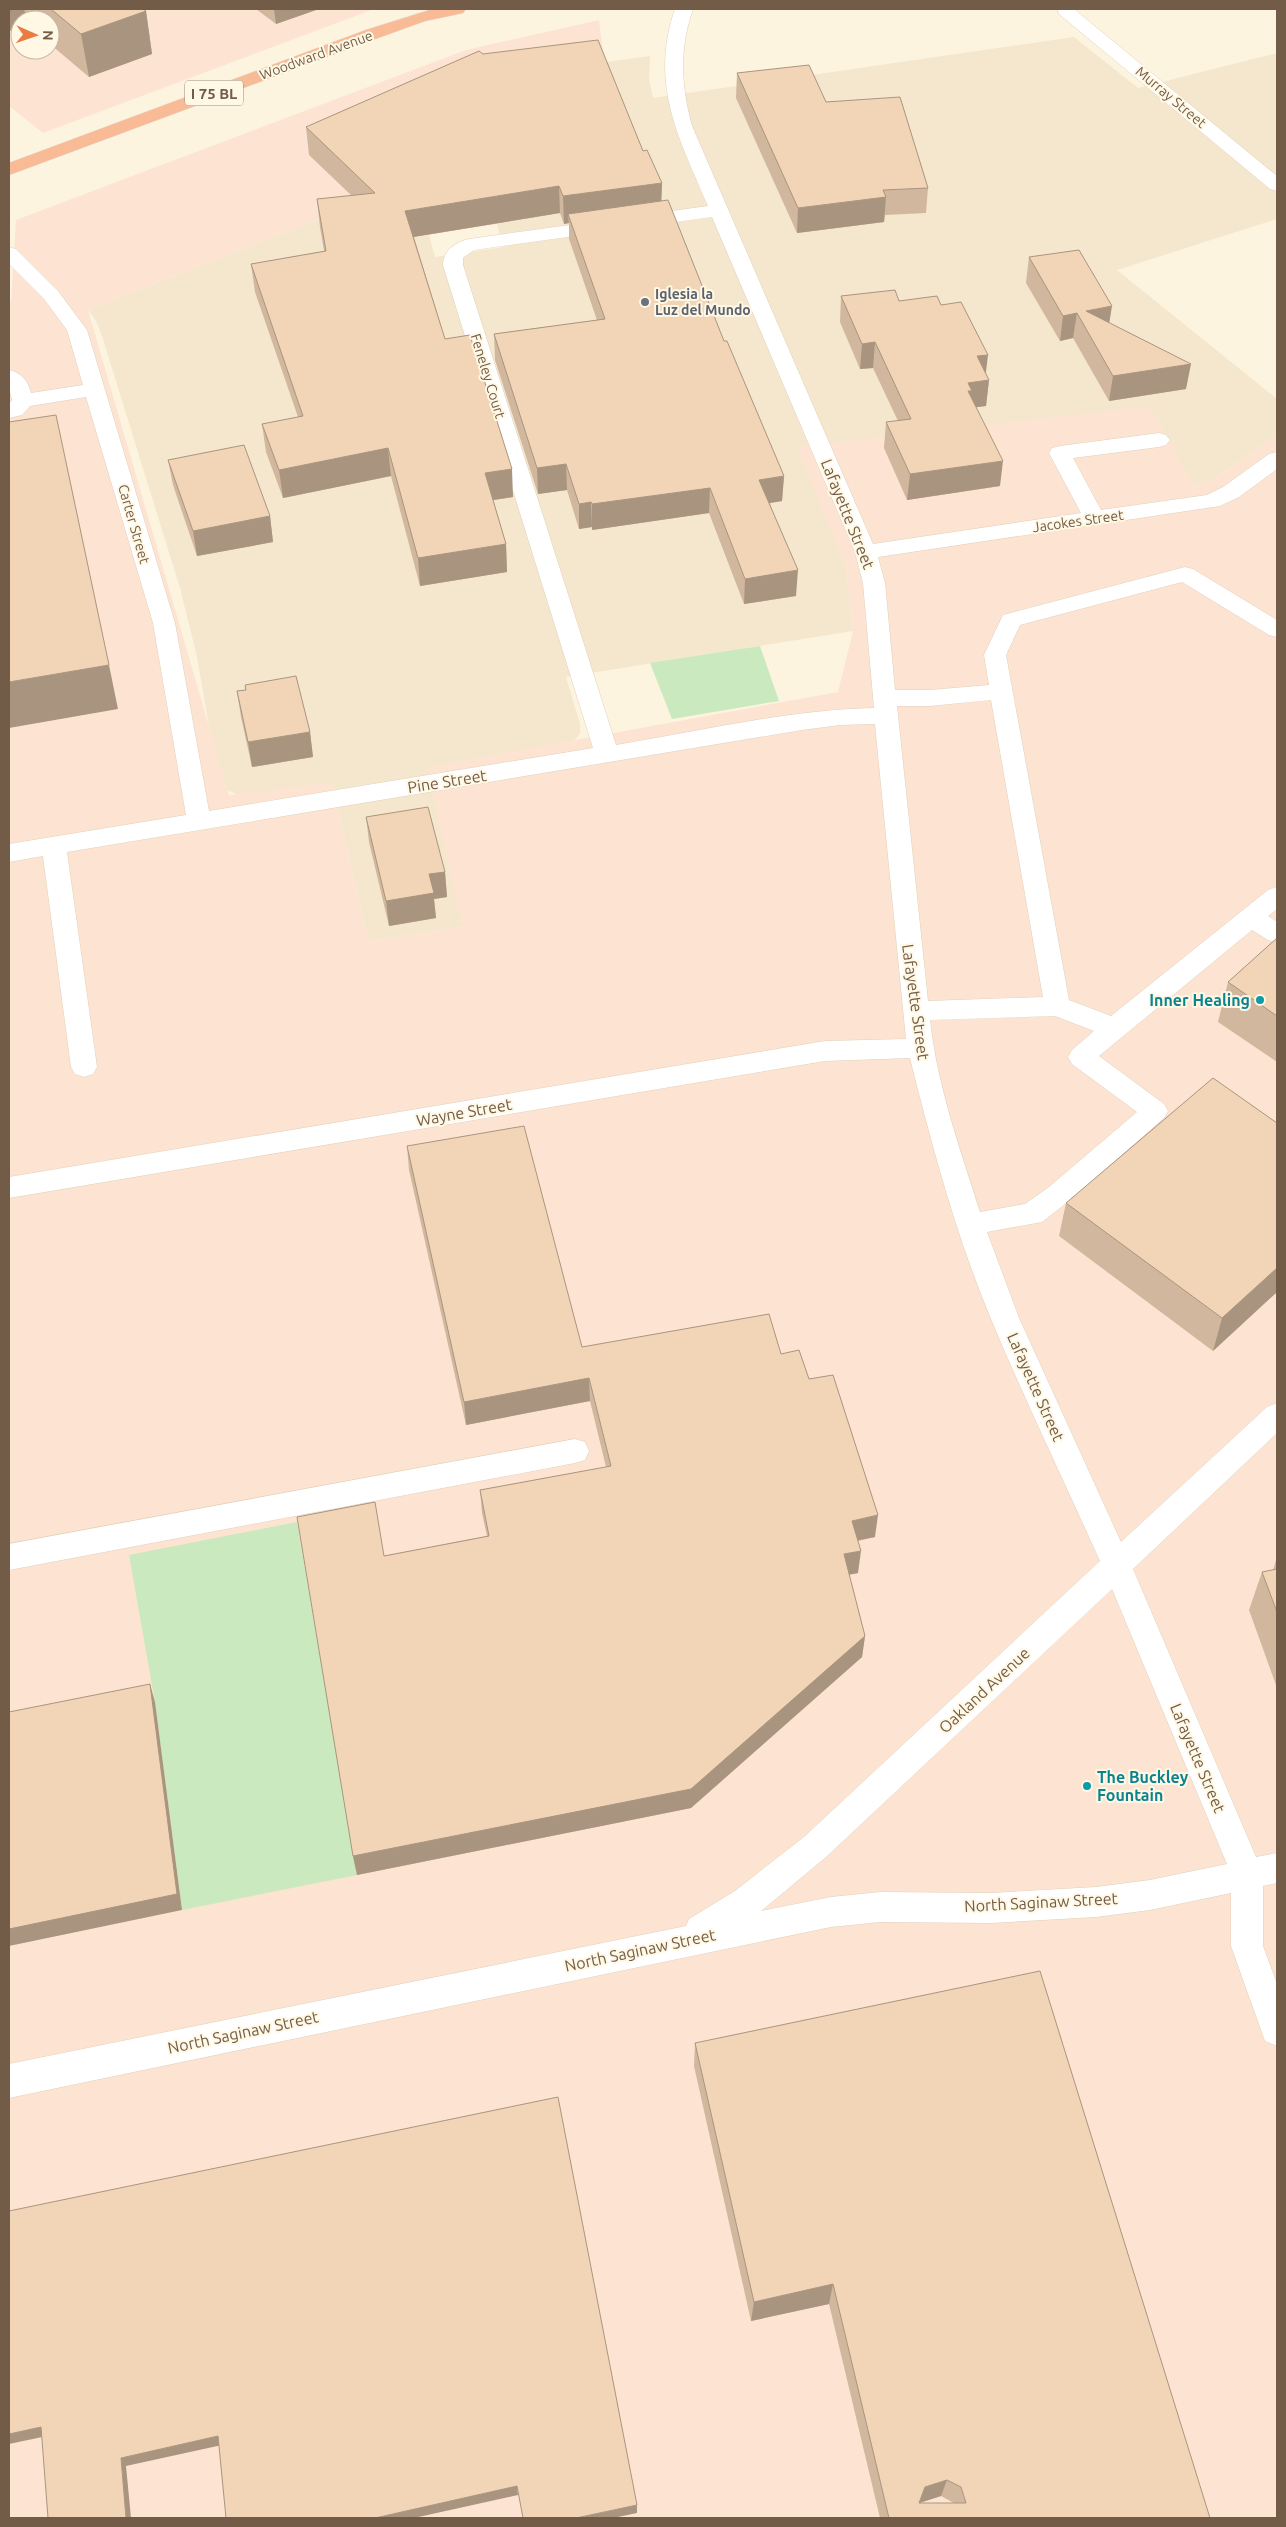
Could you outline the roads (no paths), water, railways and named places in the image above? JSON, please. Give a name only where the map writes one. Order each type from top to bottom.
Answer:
[{"type":"highway","name":"Woodward Avenue","points":[[9,169],[372,34],[420,17],[457,9]]},
{"type":"street","name":"Lafayette Street","points":[[684,9],[672,55],[673,90],[688,140],[866,552],[874,583],[884,707],[920,1048],[940,1126],[970,1224],[1005,1318],[1117,1566],[1262,1871],[1247,1946],[1277,2030]]},
{"type":"street","name":"Murray Street","points":[[1065,10],[1277,185]]},
{"type":"street","name":"Feneley Court","points":[[607,754],[453,265],[453,258],[459,250],[469,245],[718,210]]},
{"type":"street","name":"Carter Street","points":[[9,253],[51,295],[73,322],[95,389],[164,623],[198,822]]},
{"type":"street","points":[[9,376],[18,383],[16,406],[95,389]]},
{"type":"street","points":[[1095,519],[1060,453],[1159,440]]},
{"type":"street","name":"Jacokes Street","points":[[866,552],[1212,501],[1230,492],[1277,459]]},
{"type":"street","points":[[1057,1006],[1003,691],[995,655],[1011,620],[1185,574],[1277,630]]},
{"type":"street","name":"Pine Street","points":[[9,853],[840,717],[930,698],[1003,691]]},
{"type":"street","points":[[54,845],[84,1067]]},
{"type":"street","points":[[970,1224],[1032,1214],[1059,1194],[1155,1111],[1081,1057],[1277,896]]},
{"type":"street","points":[[1251,917],[1277,934]]},
{"type":"street","points":[[916,1011],[1057,1006],[1114,1028]]},
{"type":"street","name":"Wayne Street","points":[[9,1188],[825,1052],[920,1048]]},
{"type":"street","name":"Oakland Avenue","points":[[676,1943],[726,1917],[761,1893],[788,1870],[1277,1416]]},
{"type":"street","points":[[9,1558],[575,1451]]},
{"type":"street","name":"North Saginaw Street","points":[[9,2081],[831,1912],[880,1907],[1017,1907],[1096,1902],[1150,1895],[1262,1871]]},
{"type":"place","name":"Iglesia la Luz del Mundo","points":[[645,302]]},
{"type":"place","name":"Inner Healing","points":[[1260,1000]]},
{"type":"place","name":"The Buckley Fountain","points":[[1087,1786]]}]
